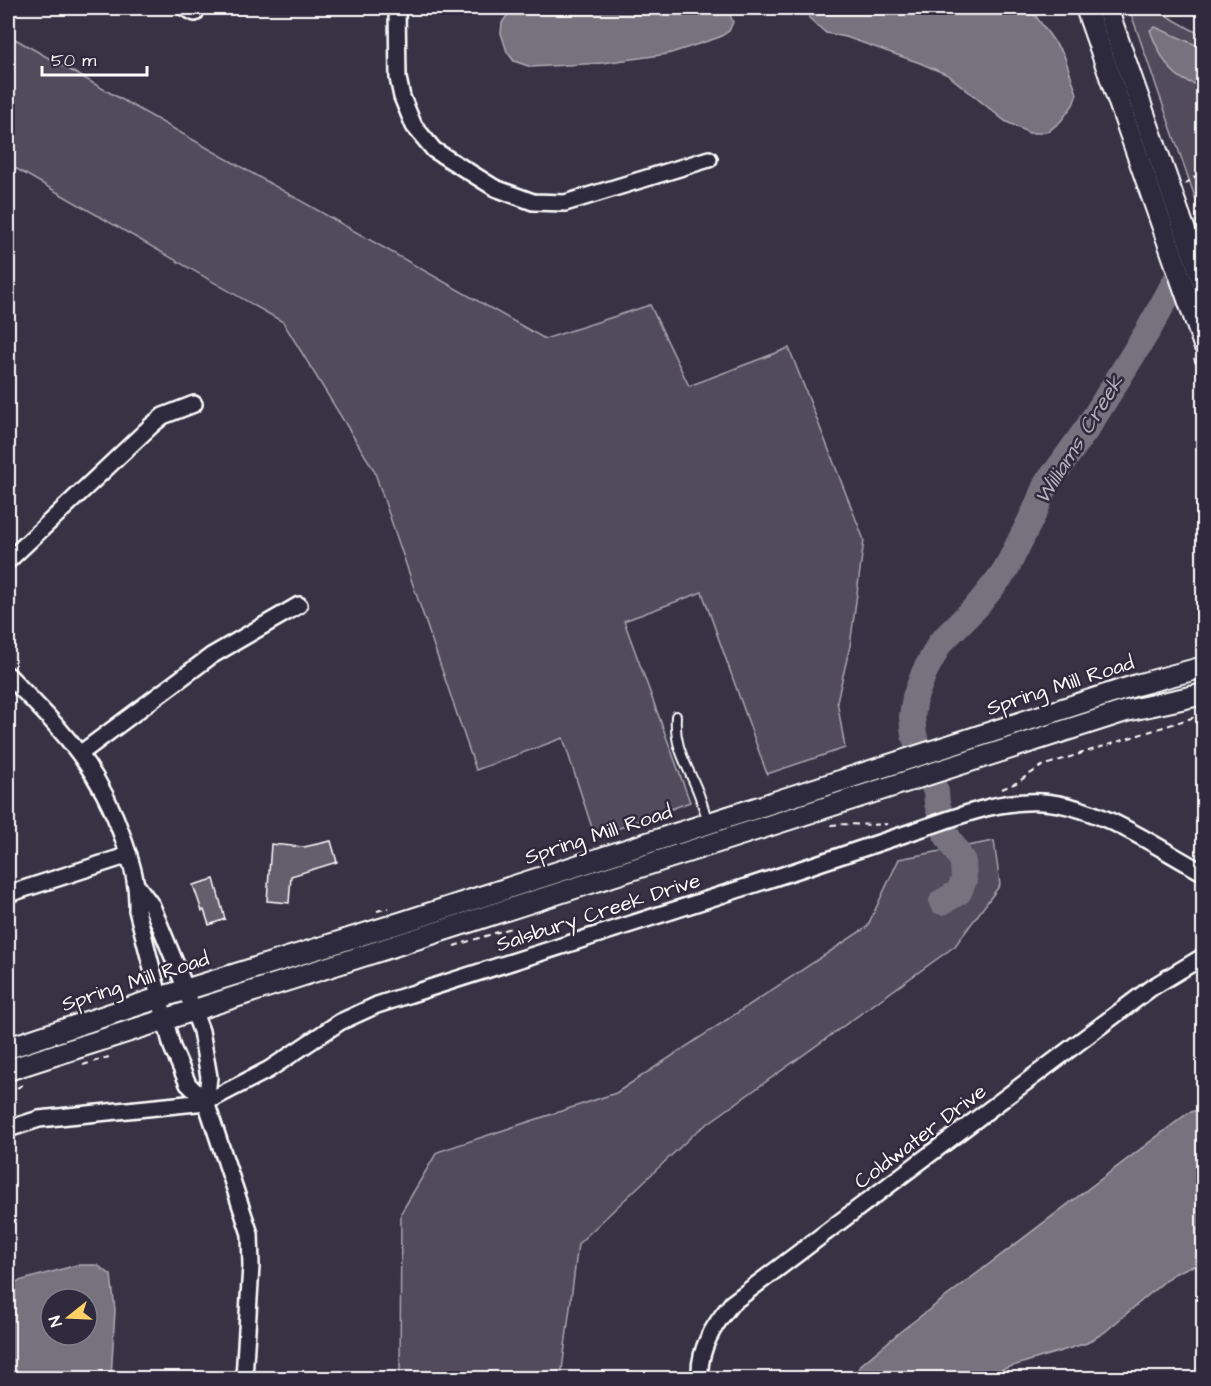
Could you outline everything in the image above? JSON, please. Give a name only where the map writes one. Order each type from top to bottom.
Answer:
[{"type":"street","points":[[397,8],[398,78],[402,97],[414,126],[434,150],[495,188],[533,202],[565,203],[709,159]]},
{"type":"street","points":[[1086,8],[1203,345]]},
{"type":"street","points":[[1107,8],[1202,280]]},
{"type":"street","points":[[8,561],[152,425],[163,416],[194,404]]},
{"type":"street","points":[[81,753],[211,657],[299,604]]},
{"type":"street","name":"Spring Mill Road","points":[[190,1000],[708,824],[1140,684],[1203,667]]},
{"type":"street","points":[[8,675],[81,753],[109,801],[129,855],[138,887],[137,910],[172,1047],[188,1084],[206,1102],[250,1234],[251,1266],[244,1378]]},
{"type":"street","name":"Spring Mill Road","points":[[8,1048],[190,1000],[939,772],[1126,711],[1203,694]]},
{"type":"street","name":"Salsbury Creek Drive","points":[[8,1129],[39,1119],[206,1102],[268,1070],[340,1022],[376,1005],[1002,804],[1024,801],[1067,805],[1104,818],[1203,873]]},
{"type":"street","points":[[8,894],[129,855]]},
{"type":"street","points":[[138,887],[152,906],[201,1031],[210,1077],[206,1102]]},
{"type":"street","name":"Coldwater Drive","points":[[700,1378],[702,1354],[708,1336],[732,1303],[1151,988],[1203,956]]},
{"type":"street","name":"Spring Mill Road","points":[[8,1070],[162,1008]]},
{"type":"lane","points":[[676,716],[675,731],[680,753],[701,798],[708,824]]},
{"type":"path","points":[[1180,186],[1191,182],[1203,162]]},
{"type":"path","points":[[993,792],[1016,783],[1042,766],[1203,714]]},
{"type":"shaded area","points":[[512,8],[727,8],[733,22],[729,31],[720,37],[668,54],[603,63],[531,67],[514,61],[507,52],[501,33],[502,23]]},
{"type":"shaded area","points":[[808,8],[1030,8],[1064,55],[1077,94],[1073,105],[1061,121],[1049,131],[1029,133],[1005,121],[948,75],[846,37],[826,33],[809,18]]},
{"type":"shaded area","points":[[1129,8],[1153,8],[1203,36],[1203,220]]},
{"type":"shaded area","points":[[1155,27],[1203,48],[1203,85],[1183,80],[1175,74],[1158,49],[1150,30]]},
{"type":"shaded area","points":[[8,35],[545,339],[650,305],[689,386],[789,348],[864,540],[850,646],[837,701],[845,748],[767,774],[702,592],[624,621],[690,802],[595,837],[563,738],[476,770],[374,470],[283,322],[8,164]]},
{"type":"shaded area","points":[[994,841],[1000,885],[955,946],[696,1132],[578,1244],[561,1378],[400,1378],[401,1213],[437,1152],[616,1093],[867,927],[899,859]]},
{"type":"shaded area","points":[[1203,1108],[1203,1265],[1189,1267],[1172,1275],[1105,1332],[1087,1343],[974,1378],[852,1378],[862,1364],[901,1331],[1188,1113]]},
{"type":"shaded area","points":[[77,1265],[97,1265],[111,1275],[115,1310],[111,1378],[8,1378],[8,1284]]},
{"type":"building","points":[[331,841],[337,862],[291,876],[289,903],[267,901],[271,844],[304,847]]},
{"type":"building","points":[[214,879],[225,919],[209,925],[193,885]]},
{"type":"waterway","name":"Williams Creek","points":[[942,902],[959,892],[964,880],[963,862],[946,834],[936,792],[914,735],[912,717],[915,697],[924,673],[940,643],[978,605],[1005,571],[1047,482],[1088,427],[1149,329],[1204,229]]}]
